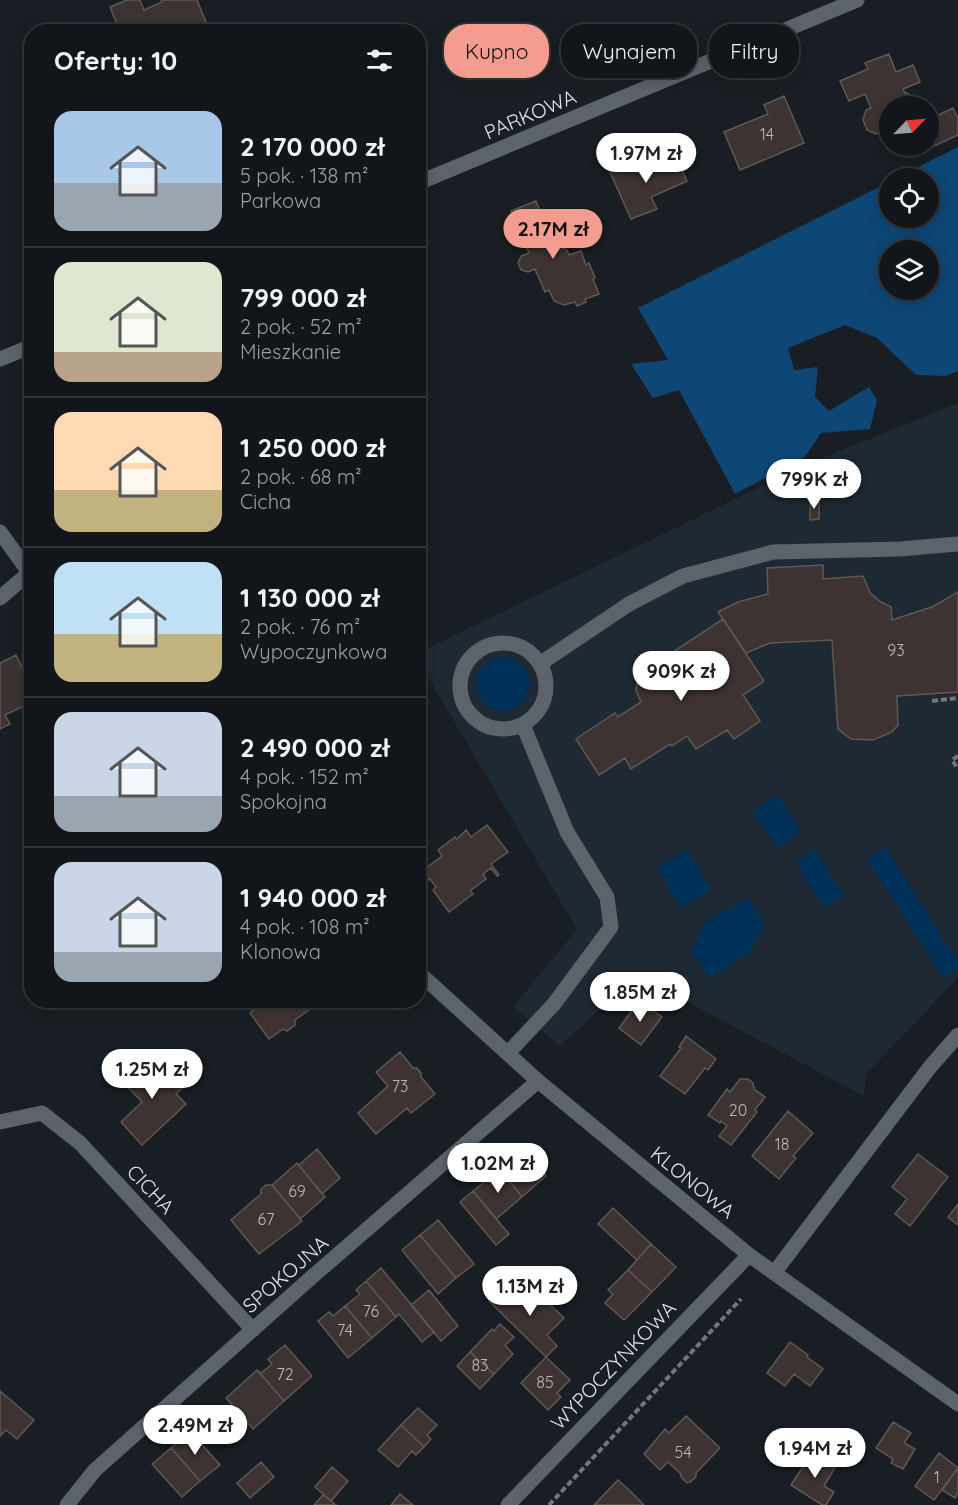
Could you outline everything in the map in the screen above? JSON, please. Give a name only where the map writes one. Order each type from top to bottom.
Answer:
[{"type":"street","name":"PARKOWA","points":[[426,180],[857,0]]},
{"type":"street","points":[[0,359],[24,349]]},
{"type":"street","points":[[0,532],[24,566]]},
{"type":"street","points":[[541,663],[629,604],[683,576],[772,552],[900,549],[958,544]]},
{"type":"street","points":[[0,598],[24,579]]},
{"type":"street","points":[[505,642],[519,645],[532,652],[541,663],[546,677],[547,692],[543,705],[535,717],[523,725],[509,729],[495,729],[482,724],[471,715],[463,703],[460,689],[461,674],[467,661],[477,650],[490,644],[505,642]]},
{"type":"street","points":[[508,1053],[554,1004],[611,927],[607,897],[567,832],[523,725]]},
{"type":"street","name":"KLONOWA","points":[[426,979],[538,1081],[749,1255],[958,1404]]},
{"type":"street","points":[[774,1273],[930,1067],[958,1035]]},
{"type":"street","name":"SPOKOJNA","points":[[67,1505],[95,1470],[538,1081]]},
{"type":"street","name":"CICHA","points":[[0,1122],[42,1113],[80,1143],[253,1330]]},
{"type":"street","name":"WYPOCZYNKOWA","points":[[508,1505],[749,1255]]},
{"type":"path","points":[[932,701],[958,700]]},
{"type":"path","points":[[958,756],[952,760],[958,769]]},
{"type":"path","points":[[549,1505],[741,1299]]},
{"type":"shaded area","points":[[958,147],[958,371],[946,376],[916,375],[877,338],[845,325],[788,348],[794,370],[818,367],[815,397],[829,411],[869,387],[877,400],[870,429],[821,433],[805,457],[735,494],[679,390],[653,398],[631,364],[668,360],[638,308],[879,187],[879,228],[939,228],[939,168],[916,168]]},
{"type":"shaded area","points":[[958,403],[958,978],[866,1074],[864,1096],[637,975],[560,1046],[513,1007],[577,929],[426,674],[426,649],[805,465]]},
{"type":"shaded area","points":[[498,657],[508,657],[518,661],[526,669],[530,684],[526,699],[518,707],[508,711],[498,711],[488,707],[480,699],[476,689],[476,679],[480,669],[488,661]]},
{"type":"shaded area","points":[[778,795],[801,832],[777,848],[753,811]]},
{"type":"shaded area","points":[[885,847],[958,961],[958,968],[944,979],[867,859]]},
{"type":"shaded area","points":[[687,849],[711,890],[681,909],[657,868]]},
{"type":"shaded area","points":[[815,849],[845,896],[824,908],[795,862]]},
{"type":"shaded area","points":[[748,898],[765,925],[750,953],[710,978],[691,952],[705,922]]},
{"type":"building","points":[[127,0],[140,0],[144,10],[162,2],[161,0],[197,0],[207,24],[117,24],[110,7]]},
{"type":"building","points":[[889,54],[896,72],[913,65],[920,82],[903,89],[910,96],[879,96],[879,133],[876,134],[867,130],[863,120],[866,110],[871,108],[865,94],[849,101],[840,81],[868,69],[865,63]]},
{"type":"building","points":[[784,96],[804,143],[740,170],[724,132],[768,114],[764,105]]},
{"type":"building","points":[[953,108],[958,119],[958,135],[939,144],[939,115]]},
{"type":"building","points":[[676,156],[687,181],[651,197],[657,209],[631,219],[609,170],[635,159],[640,171]]},
{"type":"building","points":[[536,201],[555,248],[559,246],[567,250],[569,255],[581,251],[586,265],[589,263],[595,278],[593,279],[599,294],[585,299],[586,302],[577,306],[575,302],[564,305],[554,301],[549,290],[545,292],[535,269],[528,272],[521,270],[518,263],[521,256],[529,253],[511,211]]},
{"type":"building","points":[[810,501],[819,501],[819,519],[810,520]]},
{"type":"building","points":[[823,565],[823,579],[863,576],[870,593],[891,607],[892,620],[932,607],[958,592],[958,692],[897,696],[898,725],[892,732],[873,740],[851,739],[838,729],[832,640],[770,643],[746,653],[718,612],[738,602],[768,594],[767,568]]},
{"type":"building","points":[[723,619],[764,681],[743,695],[760,721],[734,739],[727,730],[696,749],[687,736],[631,769],[625,758],[599,775],[576,739],[615,713],[618,717],[641,702],[636,691],[641,673]]},
{"type":"building","points":[[16,655],[24,672],[24,706],[5,715],[10,724],[0,729],[0,663]]},
{"type":"building","points":[[487,825],[508,852],[491,864],[499,875],[497,876],[491,868],[483,874],[486,879],[470,891],[473,894],[449,912],[433,890],[436,887],[430,879],[426,881],[426,868],[442,856],[438,850],[455,837],[457,839],[466,830],[471,837]]},
{"type":"building","points":[[639,1001],[662,1017],[641,1045],[619,1028]]},
{"type":"building","points":[[256,1008],[308,1008],[309,1010],[295,1020],[295,1025],[287,1031],[283,1029],[269,1039],[250,1013]]},
{"type":"building","points":[[686,1036],[716,1059],[708,1070],[705,1068],[685,1094],[660,1076],[681,1048],[679,1047]]},
{"type":"building","points":[[400,1052],[413,1068],[417,1068],[421,1077],[435,1094],[411,1113],[407,1108],[376,1134],[358,1113],[388,1086],[376,1072]]},
{"type":"building","points":[[145,1060],[155,1071],[161,1064],[183,1087],[176,1094],[186,1104],[142,1145],[121,1122],[142,1102],[122,1081]]},
{"type":"building","points":[[740,1079],[748,1079],[753,1083],[754,1089],[765,1097],[755,1110],[757,1112],[731,1145],[719,1136],[727,1126],[708,1115],[727,1089],[730,1092]]},
{"type":"building","points":[[788,1111],[813,1133],[793,1156],[796,1158],[779,1179],[752,1156]]},
{"type":"building","points":[[317,1149],[340,1178],[322,1194],[299,1165]]},
{"type":"building","points":[[524,1149],[546,1176],[522,1197],[500,1169]]},
{"type":"building","points":[[918,1154],[948,1177],[910,1226],[895,1214],[907,1199],[892,1187]]},
{"type":"building","points":[[297,1163],[325,1197],[300,1219],[272,1185]]},
{"type":"building","points":[[500,1169],[522,1197],[496,1219],[473,1191]]},
{"type":"building","points":[[266,1185],[272,1185],[302,1221],[259,1254],[231,1220],[261,1194],[261,1189]]},
{"type":"building","points":[[473,1191],[509,1234],[496,1245],[460,1202]]},
{"type":"building","points":[[958,1204],[958,1225],[948,1217]]},
{"type":"building","points":[[613,1208],[651,1244],[637,1260],[598,1224]]},
{"type":"building","points":[[438,1220],[474,1264],[456,1278],[420,1235]]},
{"type":"building","points":[[420,1235],[456,1278],[438,1294],[402,1250]]},
{"type":"building","points":[[651,1244],[676,1267],[652,1292],[628,1270]]},
{"type":"building","points":[[381,1268],[434,1332],[422,1342],[399,1314],[396,1317],[366,1281]]},
{"type":"building","points":[[628,1270],[652,1292],[624,1320],[605,1303],[613,1294],[608,1290]]},
{"type":"building","points":[[366,1281],[396,1317],[372,1338],[345,1306],[360,1294],[356,1290]]},
{"type":"building","points":[[505,1288],[517,1301],[532,1288],[564,1318],[547,1335],[557,1346],[546,1357],[489,1301]]},
{"type":"building","points":[[429,1290],[458,1326],[441,1341],[411,1305]]},
{"type":"building","points":[[345,1306],[372,1338],[348,1358],[318,1321],[329,1312],[333,1316]]},
{"type":"building","points":[[500,1324],[514,1337],[505,1345],[513,1354],[494,1374],[470,1352],[492,1329],[494,1331]]},
{"type":"building","points":[[790,1342],[823,1369],[810,1386],[794,1374],[785,1386],[767,1373]]},
{"type":"building","points":[[285,1345],[312,1376],[284,1401],[257,1370],[261,1373],[272,1364],[268,1359]]},
{"type":"building","points":[[470,1352],[494,1374],[480,1389],[457,1366]]},
{"type":"building","points":[[546,1357],[570,1380],[557,1393],[561,1397],[548,1410],[521,1383]]},
{"type":"building","points":[[257,1370],[284,1401],[253,1429],[226,1398]]},
{"type":"building","points":[[0,1391],[34,1420],[17,1439],[6,1430],[0,1436]]},
{"type":"building","points":[[418,1408],[437,1425],[427,1435],[431,1439],[424,1447],[401,1425]]},
{"type":"building","points":[[686,1416],[720,1448],[696,1473],[696,1477],[687,1483],[668,1462],[660,1470],[644,1454],[665,1429],[669,1433]]},
{"type":"building","points":[[893,1422],[911,1433],[904,1443],[915,1449],[903,1469],[891,1463],[893,1459],[876,1448]]},
{"type":"building","points":[[401,1425],[424,1447],[416,1455],[412,1451],[398,1467],[378,1450]]},
{"type":"building","points":[[190,1431],[220,1465],[200,1481],[171,1448]]},
{"type":"building","points":[[171,1448],[200,1481],[182,1497],[152,1464]]},
{"type":"building","points":[[813,1451],[836,1466],[824,1486],[834,1492],[826,1505],[822,1505],[791,1485]]},
{"type":"building","points":[[939,1453],[958,1468],[934,1500],[915,1486]]},
{"type":"building","points":[[261,1462],[274,1477],[250,1498],[237,1483]]},
{"type":"building","points":[[332,1467],[348,1481],[331,1501],[315,1487]]},
{"type":"building","points":[[958,1468],[958,1493],[955,1498],[942,1490]]},
{"type":"building","points":[[618,1480],[629,1490],[644,1505],[594,1505]]},
{"type":"building","points":[[400,1494],[413,1505],[391,1505]]},
{"type":"building","points":[[323,1495],[331,1501],[336,1505],[314,1505]]}]
